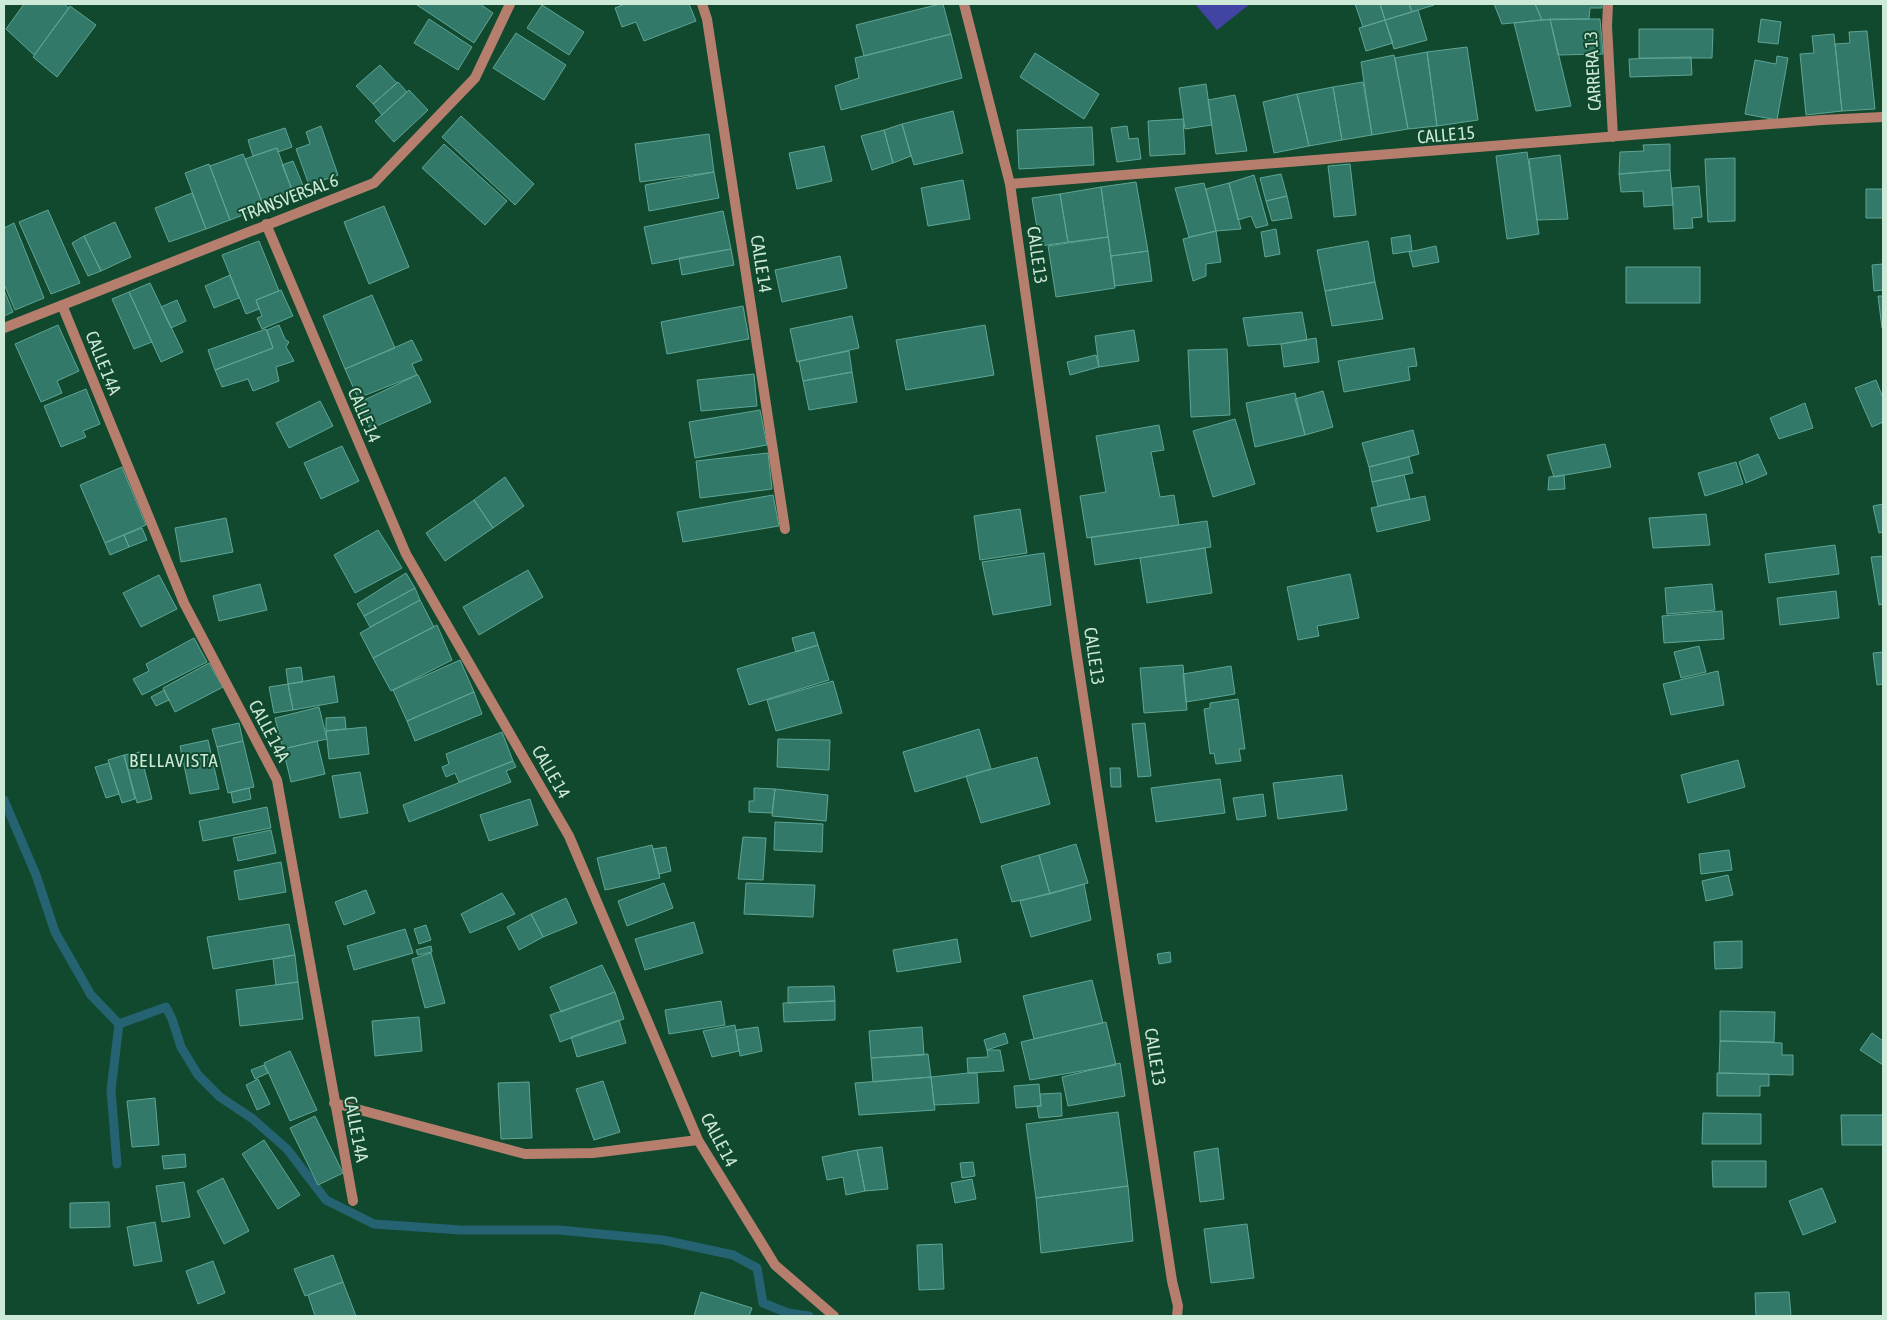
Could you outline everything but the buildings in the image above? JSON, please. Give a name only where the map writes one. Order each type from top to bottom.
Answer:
[{"type":"street","name":"TRANSVERSAL 6","points":[[4,328],[374,183],[475,78],[510,4]]},
{"type":"street","name":"CALLE 14","points":[[702,4],[708,19],[785,529]]},
{"type":"street","name":"CALLE 13","points":[[964,4],[1010,184],[1076,650],[1172,1281],[1178,1306],[1177,1316]]},
{"type":"street","name":"CARRERA 13","points":[[1608,4],[1607,26],[1613,137]]},
{"type":"street","name":"CALLE 15","points":[[1010,184],[1822,120],[1883,117]]},
{"type":"street","name":"CALLE 14","points":[[266,224],[406,554],[569,836],[698,1140],[775,1265],[834,1316]]},
{"type":"street","name":"CALLE 14A","points":[[62,305],[184,603],[277,780],[353,1201]]},
{"type":"street","points":[[334,1103],[525,1154],[593,1154],[698,1140]]},
{"type":"shaded area","points":[[1195,4],[1250,4],[1217,30]]},
{"type":"waterway","points":[[4,800],[36,875],[55,932],[91,995],[119,1024],[111,1090],[117,1164]]},
{"type":"waterway","points":[[119,1024],[166,1007],[181,1047],[198,1075],[220,1097],[253,1119],[287,1149],[326,1200],[374,1224],[461,1230],[559,1230],[663,1240],[733,1255],[757,1268],[763,1303],[788,1313],[809,1316]]},
{"type":"district","name":"BELLAVISTA","points":[[174,760]]}]
